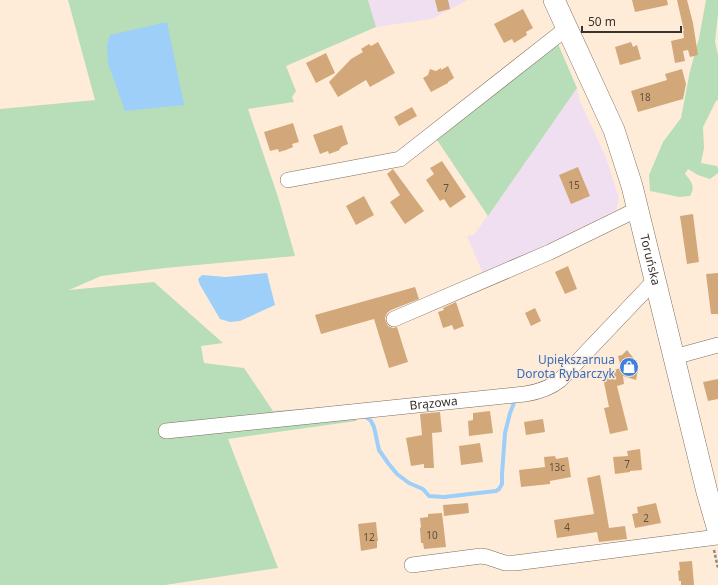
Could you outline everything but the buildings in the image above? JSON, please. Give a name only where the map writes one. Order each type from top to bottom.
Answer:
[{"type":"main road","name":"Toruńska","points":[[554,0],[614,130],[632,186],[707,492],[718,530]]},
{"type":"street","points":[[288,180],[400,159],[567,28]]},
{"type":"street","points":[[394,319],[550,252],[638,209]]},
{"type":"street","name":"Brązowa","points":[[166,431],[519,395],[540,391],[560,380],[656,279]]},
{"type":"street","points":[[674,357],[718,345]]},
{"type":"street","points":[[412,564],[481,556],[505,563],[515,563],[718,537]]},
{"type":"shaded area","points":[[368,0],[468,0],[432,19],[376,27]]},
{"type":"shaded area","points":[[577,88],[579,99],[605,155],[619,198],[616,210],[484,276],[467,236],[474,235]]},
{"type":"green space","points":[[68,0],[368,0],[376,27],[286,66],[296,91],[292,97],[294,102],[248,109],[278,197],[295,256],[165,268],[101,276],[69,290],[154,282],[223,343],[201,346],[204,363],[244,368],[273,411],[355,405],[356,421],[228,439],[278,568],[165,585],[0,585],[0,109],[95,100]]},
{"type":"green space","points":[[706,0],[718,0],[715,42],[718,55],[718,100],[716,101],[703,127],[704,148],[701,163],[717,166],[718,173],[710,179],[698,175],[688,169],[685,174],[693,186],[690,196],[679,197],[650,191],[649,175],[663,142],[681,118]]},
{"type":"green space","points":[[558,44],[577,88],[488,216],[435,137]]},
{"type":"water","points":[[167,22],[184,105],[125,111],[108,63],[107,45],[110,35]]},
{"type":"water","points":[[267,273],[275,305],[240,321],[230,322],[220,319],[198,279],[202,275],[226,277]]},
{"type":"waterway","points":[[365,416],[371,421],[374,427],[379,450],[388,463],[397,474],[409,483],[423,489],[429,496],[444,497],[496,491],[502,484],[505,433],[510,413],[516,398]]},
{"type":"place","name":"Upiększarnua Dorota Rybarczyk","points":[[629,367]]}]
